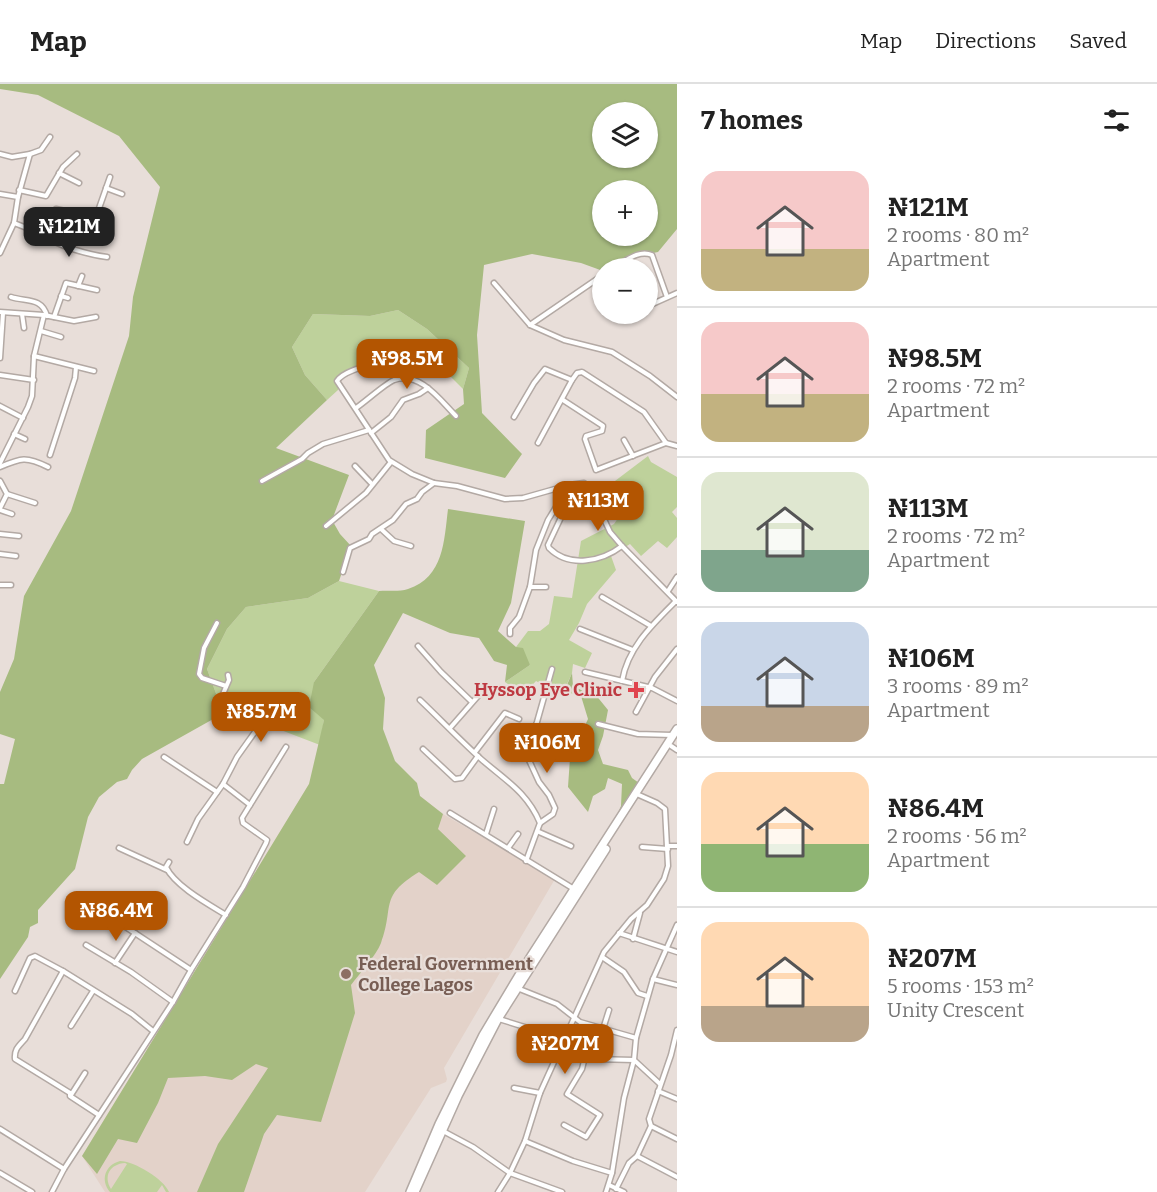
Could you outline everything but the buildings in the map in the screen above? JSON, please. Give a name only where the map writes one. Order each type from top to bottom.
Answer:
[{"type":"highway","points":[[415,1192],[442,1131],[498,1019],[639,795],[674,748],[676,734]]},
{"type":"highway","points":[[410,1192],[483,1035],[522,970],[676,734]]},
{"type":"street","points":[[0,154],[12,157],[30,154],[41,150],[50,137]]},
{"type":"street","points":[[0,253],[14,223],[18,196],[30,154]]},
{"type":"street","points":[[20,190],[46,196],[63,167],[77,154]]},
{"type":"street","points":[[59,173],[79,183]]},
{"type":"street","points":[[45,235],[56,209],[89,218],[98,214],[110,177]]},
{"type":"street","points":[[106,188],[122,194]]},
{"type":"street","points":[[0,194],[18,196]]},
{"type":"street","points":[[14,223],[45,235],[53,242],[82,252],[107,257]]},
{"type":"street","points":[[632,258],[641,253],[652,255],[653,258]]},
{"type":"street","points":[[658,271],[668,297]]},
{"type":"street","points":[[78,285],[82,276]]},
{"type":"street","points":[[60,281],[97,290]]},
{"type":"street","points":[[530,326],[592,282]]},
{"type":"street","points":[[54,317],[66,283]]},
{"type":"street","points":[[494,283],[530,326],[564,340],[612,352],[650,376],[677,397]]},
{"type":"street","points":[[658,302],[677,293]]},
{"type":"street","points":[[61,296],[68,298]]},
{"type":"street","points":[[11,297],[39,302],[45,309],[45,316],[34,356],[32,396],[23,418],[2,453],[0,465],[27,458],[48,467]]},
{"type":"street","points":[[0,358],[2,313],[74,321],[96,317]]},
{"type":"street","points":[[22,314],[24,328]]},
{"type":"street","points":[[41,331],[61,337]]},
{"type":"street","points":[[34,356],[94,371]]},
{"type":"street","points":[[384,361],[361,367],[337,379],[391,462],[434,483],[458,486],[505,499],[523,498],[582,483],[589,487],[599,513],[622,546],[677,601],[651,626],[633,650],[622,681]]},
{"type":"street","points":[[50,455],[75,378],[76,367]]},
{"type":"street","points":[[514,417],[545,369],[572,380]]},
{"type":"street","points":[[538,443],[572,380],[577,373],[582,372],[644,412],[666,443]]},
{"type":"street","points":[[0,375],[34,380]]},
{"type":"street","points":[[356,408],[394,380],[417,381],[428,388],[456,416]]},
{"type":"street","points":[[261,481],[323,444],[370,431],[391,417],[403,400],[420,394],[428,388]]},
{"type":"street","points":[[563,400],[603,426],[602,431],[585,437],[586,447],[595,470],[666,443],[677,446]]},
{"type":"street","points":[[1,408],[23,418]]},
{"type":"street","points":[[14,434],[26,439]]},
{"type":"street","points":[[624,440],[633,456]]},
{"type":"street","points":[[326,526],[366,493],[391,462]]},
{"type":"street","points":[[355,466],[372,484]]},
{"type":"street","points":[[0,481],[7,494],[35,502]]},
{"type":"street","points":[[343,572],[350,548],[366,541],[393,520],[406,504],[417,499],[434,483]]},
{"type":"street","points":[[510,634],[510,628],[519,617],[530,587],[533,564],[541,536],[569,485]]},
{"type":"street","points":[[7,494],[0,509],[12,514]]},
{"type":"street","points":[[565,509],[548,545],[557,556],[571,561],[584,560],[607,556],[622,546]]},
{"type":"street","points":[[381,529],[394,541],[411,546]]},
{"type":"street","points":[[0,534],[19,536]]},
{"type":"street","points":[[0,554],[16,556]]},
{"type":"street","points":[[668,591],[677,577]]},
{"type":"street","points":[[0,585],[10,585]]},
{"type":"street","points":[[530,587],[546,587]]},
{"type":"street","points":[[602,597],[651,626]]},
{"type":"street","points":[[217,623],[204,648],[199,674],[202,678],[226,686]]},
{"type":"street","points":[[579,629],[633,650]]},
{"type":"street","points":[[418,646],[472,702]]},
{"type":"street","points":[[636,712],[662,667],[677,649]]},
{"type":"street","points":[[530,739],[552,669]]},
{"type":"street","points":[[585,672],[650,687],[677,701]]},
{"type":"street","points":[[187,842],[198,819],[218,792],[237,757],[257,729],[258,721],[221,703],[220,696],[226,686],[228,675]]},
{"type":"street","points":[[450,728],[486,687]]},
{"type":"street","points":[[240,712],[243,698]]},
{"type":"street","points":[[420,700],[476,754],[519,790],[533,808],[540,823],[526,861]]},
{"type":"street","points":[[423,749],[459,780],[505,713],[519,719]]},
{"type":"street","points":[[598,724],[638,734],[676,734]]},
{"type":"street","points":[[540,823],[553,814],[555,808],[528,758],[504,736],[506,733],[530,739],[555,741],[561,729]]},
{"type":"street","points":[[52,1192],[64,1169],[173,1002],[243,887],[267,840],[243,823],[242,818],[286,747]]},
{"type":"street","points":[[164,757],[218,792]]},
{"type":"street","points":[[223,784],[250,805]]},
{"type":"street","points":[[498,1192],[525,1141],[540,1093],[602,957],[619,933],[647,905],[664,879],[668,866],[665,809],[639,795]]},
{"type":"street","points":[[486,834],[494,809]]},
{"type":"street","points":[[450,813],[574,889]]},
{"type":"street","points":[[538,832],[571,846]]},
{"type":"street","points":[[507,848],[518,834]]},
{"type":"street","points":[[642,847],[677,846]]},
{"type":"street","points":[[118,848],[167,870],[182,885],[226,915]]},
{"type":"street","points":[[167,870],[169,862]]},
{"type":"street","points":[[69,903],[84,898],[100,901],[102,906],[108,909],[106,914],[191,970]]},
{"type":"street","points":[[633,939],[640,912]]},
{"type":"street","points":[[606,1192],[612,1173],[624,1098],[634,1060],[636,1038],[647,996],[677,925]]},
{"type":"street","points":[[115,963],[135,933]]},
{"type":"street","points":[[619,933],[677,952]]},
{"type":"street","points":[[86,945],[168,996],[173,1002]]},
{"type":"street","points":[[15,991],[32,956],[63,971],[132,1014],[153,1031]]},
{"type":"street","points":[[602,957],[624,972],[638,993],[647,996]]},
{"type":"street","points":[[63,971],[25,1039],[16,1048],[15,1059],[99,1115]]},
{"type":"street","points":[[653,979],[677,986]]},
{"type":"street","points":[[516,988],[558,1004],[580,1022],[636,1038]]},
{"type":"street","points":[[71,1026],[93,991]]},
{"type":"street","points":[[603,1029],[609,1010]]},
{"type":"street","points":[[498,1019],[563,1040],[585,1057],[634,1060],[660,1084]]},
{"type":"street","points":[[616,1188],[629,1163],[637,1156],[651,1126],[649,1119],[677,1030]]},
{"type":"street","points":[[564,1125],[584,1138],[600,1115],[567,1094],[582,1069],[585,1057]]},
{"type":"street","points":[[70,1096],[85,1073]]},
{"type":"street","points":[[514,1088],[540,1093]]},
{"type":"street","points":[[658,1091],[677,1099]]},
{"type":"street","points":[[651,1126],[677,1139]]},
{"type":"street","points":[[0,1129],[64,1169]]},
{"type":"street","points":[[442,1131],[473,1147],[510,1173],[562,1192]]},
{"type":"street","points":[[525,1141],[573,1161],[612,1173]]},
{"type":"street","points":[[637,1156],[677,1177]]},
{"type":"street","points":[[0,1173],[32,1192]]},
{"type":"street","points":[[609,1185],[624,1192]]},
{"type":"shaded area","name":"Federal Government College Lagos","points":[[309,784],[420,796],[443,814],[555,879],[444,1068],[446,1082],[431,1088],[365,1192],[105,1192],[82,1156]]},
{"type":"green space","points":[[0,84],[677,84],[677,229],[658,252],[629,258],[592,258],[592,267],[532,254],[484,265],[477,335],[482,413],[522,454],[505,478],[425,458],[426,430],[464,404],[463,389],[469,368],[427,329],[398,310],[370,316],[313,314],[292,347],[305,375],[327,400],[276,448],[349,475],[332,520],[340,534],[351,546],[339,581],[308,598],[246,607],[227,629],[207,669],[221,707],[215,718],[142,759],[127,779],[117,782],[99,797],[88,817],[75,869],[38,910],[38,923],[30,927],[28,937],[0,979],[0,784],[4,784],[15,739],[0,734],[0,692],[14,659],[24,596],[71,511],[129,336],[133,297],[160,187],[119,136],[38,95],[0,89]]},
{"type":"green space","points":[[398,310],[427,329],[469,368],[463,389],[441,367],[407,362],[396,355],[396,346],[377,340],[361,347],[364,360],[339,379],[338,390],[327,400],[305,375],[292,347],[313,314],[370,316]]},
{"type":"green space","points":[[648,456],[651,462],[677,477],[677,507],[672,512],[677,518],[677,537],[667,548],[658,541],[641,556],[630,544],[611,556],[616,570],[587,604],[569,640],[592,653],[585,668],[573,664],[567,684],[581,696],[547,687],[536,681],[523,695],[505,682],[530,665],[516,647],[528,631],[540,631],[549,624],[554,596],[572,598],[581,541],[614,524],[634,495],[629,482],[610,491],[611,484]]},
{"type":"green space","points":[[448,509],[525,521],[511,603],[498,631],[516,647],[523,648],[530,665],[505,682],[507,665],[494,661],[479,638],[450,633],[403,613],[374,665],[385,698],[383,729],[395,761],[417,783],[420,796],[443,814],[438,829],[466,856],[437,885],[419,872],[398,888],[390,903],[379,948],[351,985],[355,1013],[321,1122],[277,1115],[264,1134],[244,1192],[197,1192],[218,1144],[268,1068],[256,1064],[232,1080],[205,1076],[168,1078],[137,1143],[118,1139],[97,1174],[82,1156],[309,784],[324,720],[309,707],[314,682],[379,591],[408,589],[429,576],[440,557]]},
{"type":"green space","points":[[339,581],[379,591],[314,682],[324,720],[320,745],[221,707],[207,669],[227,629],[246,607],[308,598]]},
{"type":"green space","points":[[572,673],[573,686],[595,694],[608,710],[598,750],[603,764],[628,770],[632,778],[639,783],[612,827],[621,806],[622,784],[608,778],[605,789],[593,796],[588,812],[568,787],[570,758],[588,719],[581,696],[567,685]]},
{"type":"green space","points":[[120,1161],[140,1167],[155,1176],[169,1192],[166,1192],[162,1185],[157,1192],[110,1192],[105,1178],[108,1169]],"holes":[[[120,1164],[127,1164],[111,1189],[108,1180],[109,1171]]]},
{"type":"place","name":"Hyssop Eye Clinic","points":[[636,690]]},
{"type":"place","name":"Federal Government College Lagos","points":[[346,974]]}]
